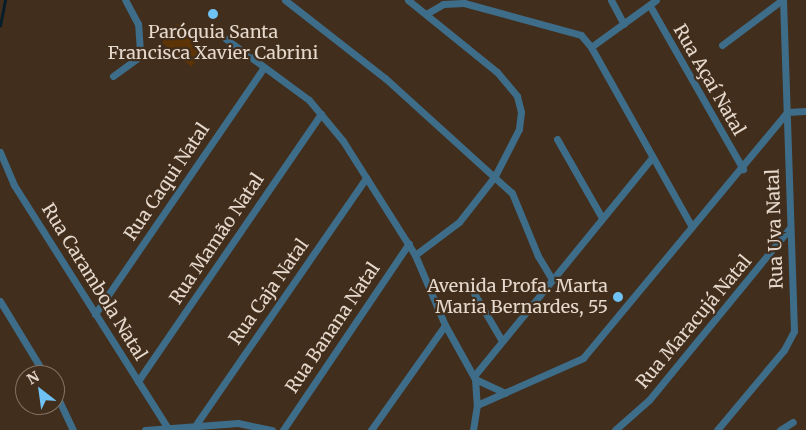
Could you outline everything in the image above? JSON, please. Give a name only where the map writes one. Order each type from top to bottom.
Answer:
[{"type":"street","points":[[113,76],[136,59],[140,51],[138,24],[125,0]]},
{"type":"street","points":[[285,0],[385,78],[512,192],[538,256],[552,279]]},
{"type":"street","points":[[408,0],[416,3],[426,14],[497,72],[517,96],[522,121],[496,176],[459,222],[415,255]]},
{"type":"street","points":[[611,0],[624,24]]},
{"type":"street","points":[[591,47],[656,0]]},
{"type":"street","points":[[722,45],[782,0]]},
{"type":"street","name":"Rua Uva Natal","points":[[717,430],[784,350],[793,334],[782,0]]},
{"type":"street","points":[[426,14],[443,4],[464,2],[573,32],[591,47],[651,159],[692,228]]},
{"type":"street","name":"Rua Açaí Natal","points":[[650,6],[743,169]]},
{"type":"street","points":[[226,39],[298,91],[321,114],[409,243],[444,325],[474,378],[477,406],[473,430]]},
{"type":"street","name":"Rua Caqui Natal","points":[[95,314],[264,67]]},
{"type":"street","points":[[477,406],[583,358],[743,169],[787,112],[806,111]]},
{"type":"street","name":"Rua Mamão Natal","points":[[138,381],[321,114]]},
{"type":"street","points":[[557,139],[602,218]]},
{"type":"street","name":"Rua Carambola Natal","points":[[0,152],[8,175],[138,381],[171,428]]},
{"type":"street","points":[[474,378],[552,279],[651,159]]},
{"type":"street","name":"Rua Caja Natal","points":[[197,424],[366,178]]},
{"type":"street","name":"Rua Maracujá Natal","points":[[615,430],[648,400],[790,228]]},
{"type":"street","name":"Rua Banana Natal","points":[[282,430],[409,243]]},
{"type":"street","points":[[468,283],[502,341]]},
{"type":"street","points":[[0,301],[38,365]]},
{"type":"street","points":[[371,430],[444,325]]},
{"type":"street","points":[[474,378],[505,393]]},
{"type":"street","points":[[65,413],[73,430]]},
{"type":"street","points":[[780,430],[793,422]]},
{"type":"street","points":[[145,430],[197,424],[272,430]]},
{"type":"shaded area","points":[[177,24],[207,48],[191,67],[162,43]]},
{"type":"waterway","points":[[0,26],[5,0]]},
{"type":"place","name":"Paróquia Santa Francisca Xavier Cabrini","points":[[213,14]]},
{"type":"place","name":"Avenida Profa. Marta Maria Bernardes, 55","points":[[618,297]]}]
